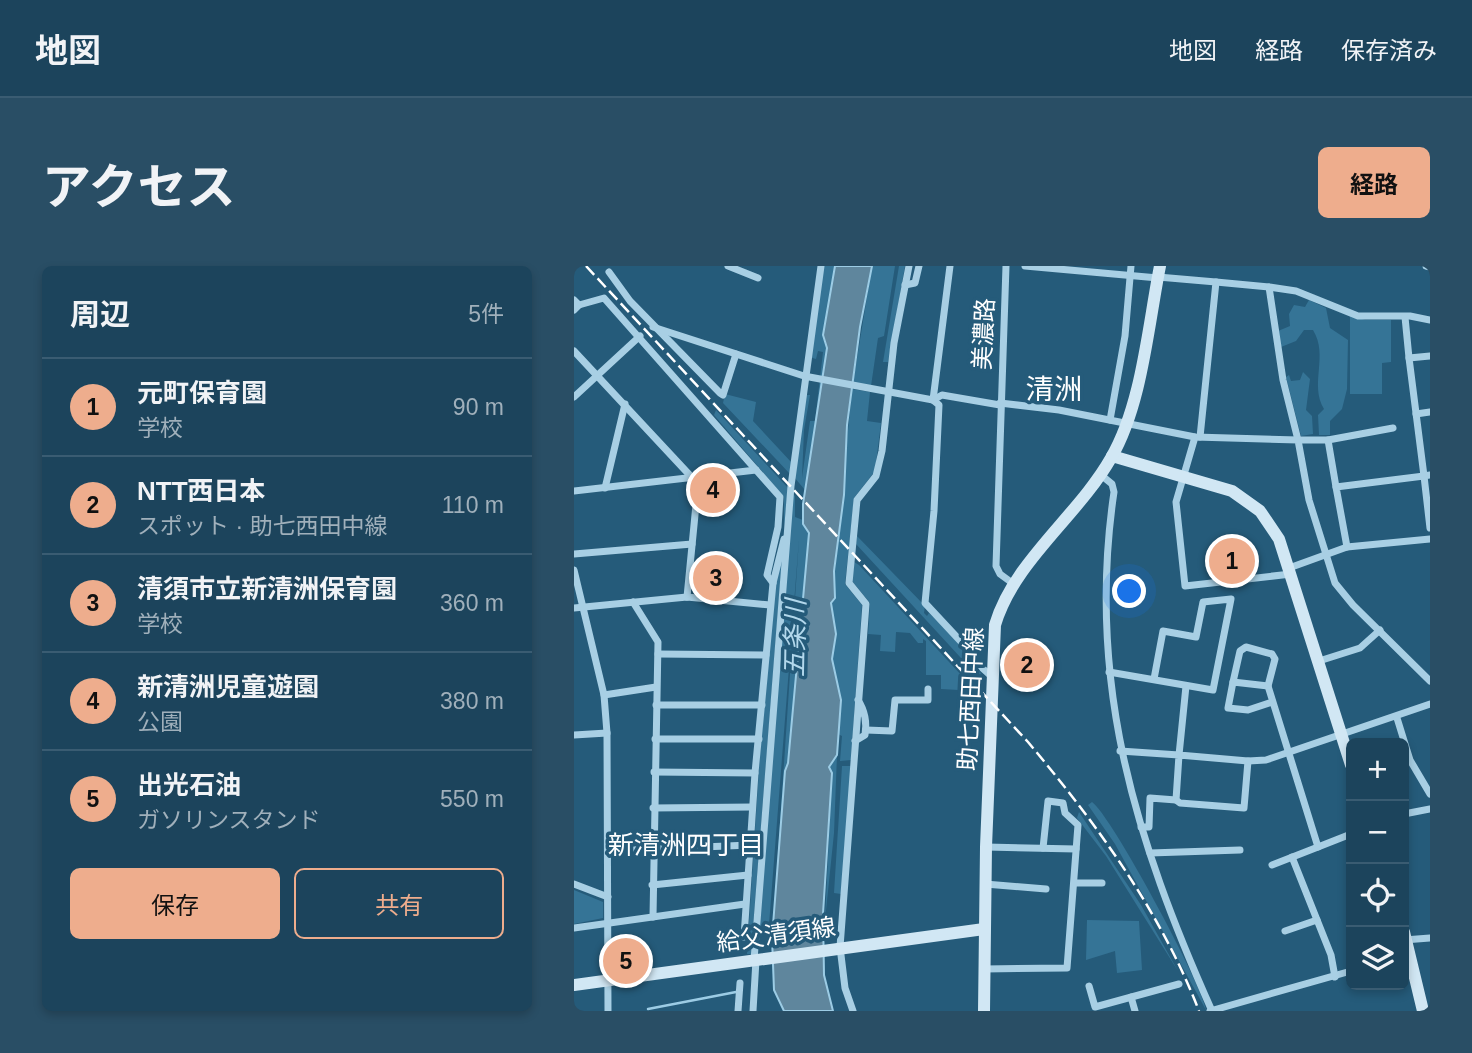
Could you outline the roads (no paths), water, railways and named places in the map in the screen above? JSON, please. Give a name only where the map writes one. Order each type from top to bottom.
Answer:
[{"type":"main road","name":"助七西田中線","points":[[984,1011],[986,847],[995,625],[1015,585],[1101,475],[1112,456],[1126,425],[1159,274]]},
{"type":"main road","points":[[1112,456],[1232,491],[1247,499],[1271,525],[1290,571],[1346,748]]},
{"type":"main road","name":"給父清須線","points":[[574,985],[984,929]]},
{"type":"main road","points":[[1409,956],[1423,1011]]},
{"type":"street","points":[[728,266],[758,278]]},
{"type":"street","points":[[753,1011],[788,533],[821,266]]},
{"type":"street","points":[[853,1011],[845,988],[837,947],[866,604],[849,583],[857,500],[879,469],[885,393],[909,266]]},
{"type":"street","points":[[905,285],[915,283],[919,266]]},
{"type":"street","points":[[933,400],[950,266]]},
{"type":"street","name":"美濃路","points":[[1006,266],[996,566],[1000,574],[1015,585]]},
{"type":"street","points":[[1025,266],[1130,275],[1159,274],[1269,287],[1296,292],[1359,316],[1430,320]]},
{"type":"street","points":[[1110,420],[1125,336],[1131,266]]},
{"type":"street","points":[[608,272],[653,327],[723,395],[736,354]]},
{"type":"street","points":[[1216,282],[1197,437],[1176,502],[1185,586],[1290,571],[1347,547],[1430,539]]},
{"type":"street","points":[[1269,287],[1273,325],[1298,440],[1325,555],[1335,583],[1430,681]]},
{"type":"street","points":[[576,305],[604,298],[780,498],[778,527],[767,575],[773,583]]},
{"type":"street","points":[[1405,317],[1416,414],[1427,475],[1430,528]]},
{"type":"street","points":[[653,327],[806,376],[933,400],[939,405],[925,603],[967,647],[971,658],[991,676]]},
{"type":"street","points":[[574,397],[640,336]]},
{"type":"street","points":[[574,351],[698,484],[687,597]]},
{"type":"street","points":[[1409,358],[1430,356]]},
{"type":"street","points":[[933,400],[942,395],[1059,410],[1197,437],[1328,440],[1393,428]]},
{"type":"street","points":[[605,488],[625,404]]},
{"type":"street","points":[[1416,414],[1430,412]]},
{"type":"street","points":[[1328,440],[1347,547]]},
{"type":"street","points":[[574,491],[756,470]]},
{"type":"street","points":[[1101,475],[1112,484],[1114,492],[1104,581],[1104,632],[1120,751],[1141,827],[1169,910],[1211,1011],[1346,973]]},
{"type":"street","points":[[1336,487],[1427,475]]},
{"type":"street","points":[[744,937],[752,807],[770,605],[782,542],[788,533]]},
{"type":"street","points":[[574,554],[692,544]]},
{"type":"street","points":[[574,570],[604,695],[607,733],[608,1011]]},
{"type":"street","points":[[1154,679],[1163,631],[1196,636],[1204,584]]},
{"type":"street","points":[[574,608],[687,597],[770,605]]},
{"type":"street","points":[[1109,672],[1213,690],[1232,606],[1231,599],[1203,603]]},
{"type":"street","points":[[633,602],[658,642],[652,849],[653,916]]},
{"type":"street","points":[[1319,661],[1360,648],[1380,630]]},
{"type":"street","points":[[1272,702],[1248,710],[1228,708],[1240,651],[1246,647],[1272,654],[1275,659],[1268,686],[1318,846]]},
{"type":"street","points":[[658,653],[766,654]]},
{"type":"street","points":[[1233,682],[1268,686]]},
{"type":"street","points":[[1177,800],[1186,685]]},
{"type":"street","points":[[604,695],[656,687]]},
{"type":"street","points":[[866,730],[892,731],[895,700],[928,700],[928,689]]},
{"type":"street","points":[[855,741],[865,735],[866,730],[863,708],[858,700]]},
{"type":"street","points":[[1120,751],[1259,761],[1397,718],[1430,704]]},
{"type":"street","points":[[656,705],[762,705]]},
{"type":"street","points":[[1397,718],[1410,760],[1430,794]]},
{"type":"street","points":[[574,735],[607,733]]},
{"type":"street","points":[[655,740],[759,739]]},
{"type":"street","points":[[1141,827],[1149,827],[1150,798],[1244,808],[1248,761]]},
{"type":"street","points":[[654,772],[755,772]]},
{"type":"street","points":[[984,969],[1066,968],[1076,883],[1078,825],[1065,813],[1064,804],[1048,802],[1043,848]]},
{"type":"street","points":[[653,808],[752,807]]},
{"type":"street","points":[[1409,813],[1430,809]]},
{"type":"street","points":[[1272,865],[1346,836]]},
{"type":"street","points":[[608,851],[750,845]]},
{"type":"street","points":[[986,847],[1076,849]]},
{"type":"street","points":[[1150,853],[1240,850]]},
{"type":"street","points":[[1292,857],[1317,920],[1335,977]]},
{"type":"street","points":[[652,884],[748,875]]},
{"type":"street","points":[[1076,883],[1102,883]]},
{"type":"street","points":[[574,884],[608,897]]},
{"type":"street","points":[[985,884],[1046,889]]},
{"type":"street","points":[[574,928],[745,904]]},
{"type":"street","points":[[1285,931],[1317,920]]},
{"type":"street","points":[[1409,937],[1430,938]]},
{"type":"street","points":[[738,1011],[740,983]]},
{"type":"street","points":[[1089,986],[1095,1007],[1179,984]]},
{"type":"street","points":[[1131,998],[1135,1011]]},
{"type":"waterway","points":[[648,1009],[736,992]]},
{"type":"railway","points":[[586,266],[1028,742],[1078,804],[1125,870],[1166,939],[1199,1011]]},
{"type":"place","name":"新清洲児童遊園","points":[[713,490]]},
{"type":"place","name":"元町保育園","points":[[1232,561]]},
{"type":"place","name":"清須市立新清洲保育園","points":[[716,578]]},
{"type":"place","name":"NTT西日本","points":[[1027,665]]},
{"type":"place","name":"出光石油","points":[[626,961]]},
{"type":"district","name":"清洲","points":[[1054,389]]},
{"type":"district","name":"新清洲四丁目","points":[[686,845]]},
{"type":"water label","name":"五条川","points":[[795,638]]}]
